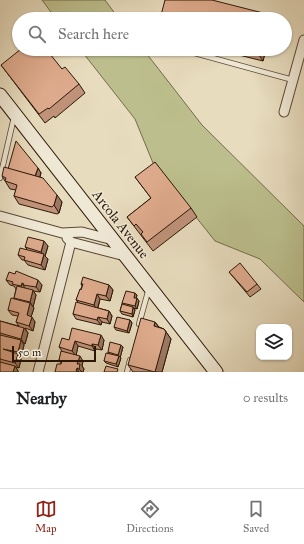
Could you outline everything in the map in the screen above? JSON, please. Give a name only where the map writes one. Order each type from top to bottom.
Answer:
[{"type":"main road","name":"Arcola Avenue","points":[[0,96],[216,372]]},
{"type":"street","points":[[284,112],[304,40]]},
{"type":"street","points":[[0,216],[62,233],[82,232],[114,240]]},
{"type":"street","points":[[62,233],[71,242],[125,256]]},
{"type":"street","points":[[38,372],[71,242]]},
{"type":"lane","points":[[206,56],[293,80]]},
{"type":"lane","points":[[0,178],[15,115]]},
{"type":"lane","points":[[138,329],[149,286]]},
{"type":"lane","points":[[127,372],[130,358]]},
{"type":"green space","points":[[42,0],[105,0],[114,12],[51,12]]},
{"type":"green space","points":[[86,56],[148,56],[202,125],[304,226],[304,302],[260,259],[215,241],[153,163],[135,119]]},
{"type":"building","points":[[165,0],[212,0],[259,12],[162,12]]},
{"type":"building","points":[[12,56],[52,56],[62,69],[65,67],[79,84],[49,109],[48,108],[39,114],[1,65]]},
{"type":"building","points":[[16,141],[38,168],[35,176],[8,169]]},
{"type":"building","points":[[155,162],[191,208],[147,242],[141,234],[143,232],[136,224],[134,226],[127,217],[151,198],[135,177]]},
{"type":"building","points":[[4,167],[43,178],[57,195],[54,205],[52,207],[14,196],[17,185],[5,181],[6,178],[2,176]]},
{"type":"building","points":[[28,237],[44,241],[41,252],[25,247]]},
{"type":"building","points":[[20,248],[44,254],[41,265],[24,260],[25,257],[18,255]]},
{"type":"building","points":[[240,263],[257,284],[247,292],[229,272]]},
{"type":"building","points":[[16,271],[38,280],[36,287],[23,285],[24,284],[22,283],[21,286],[12,284],[13,282],[6,280],[9,272],[15,274]]},
{"type":"building","points":[[83,277],[109,285],[106,296],[97,294],[94,305],[76,300],[83,284],[81,284]]},
{"type":"building","points":[[17,286],[33,290],[30,302],[14,298]]},
{"type":"building","points":[[126,291],[135,293],[134,298],[137,298],[135,306],[122,303]]},
{"type":"building","points":[[11,298],[30,303],[27,315],[32,317],[29,326],[16,322],[19,313],[8,310]]},
{"type":"building","points":[[76,302],[109,311],[107,319],[98,317],[97,320],[73,314]]},
{"type":"building","points":[[122,304],[133,307],[132,314],[120,311]]},
{"type":"building","points":[[117,317],[130,320],[127,331],[114,327]]},
{"type":"building","points":[[141,318],[155,322],[154,326],[164,329],[166,332],[155,372],[128,365]]},
{"type":"building","points":[[0,321],[24,328],[21,339],[0,333]]},
{"type":"building","points":[[72,328],[101,335],[98,345],[92,344],[92,346],[75,341],[72,351],[59,347],[62,338],[69,340]]},
{"type":"building","points":[[0,335],[21,340],[18,352],[3,349],[18,354],[15,363],[0,359]]},
{"type":"building","points":[[110,342],[121,345],[118,355],[108,352]]},
{"type":"building","points":[[61,351],[80,356],[77,364],[80,364],[79,369],[77,368],[76,371],[78,372],[55,372],[57,364],[61,364],[62,361],[59,360]]},
{"type":"building","points":[[106,353],[119,356],[116,364],[104,361]]},
{"type":"building","points":[[0,362],[15,366],[13,372],[0,372]]},
{"type":"building","points":[[106,366],[118,369],[117,372],[104,372]]}]
